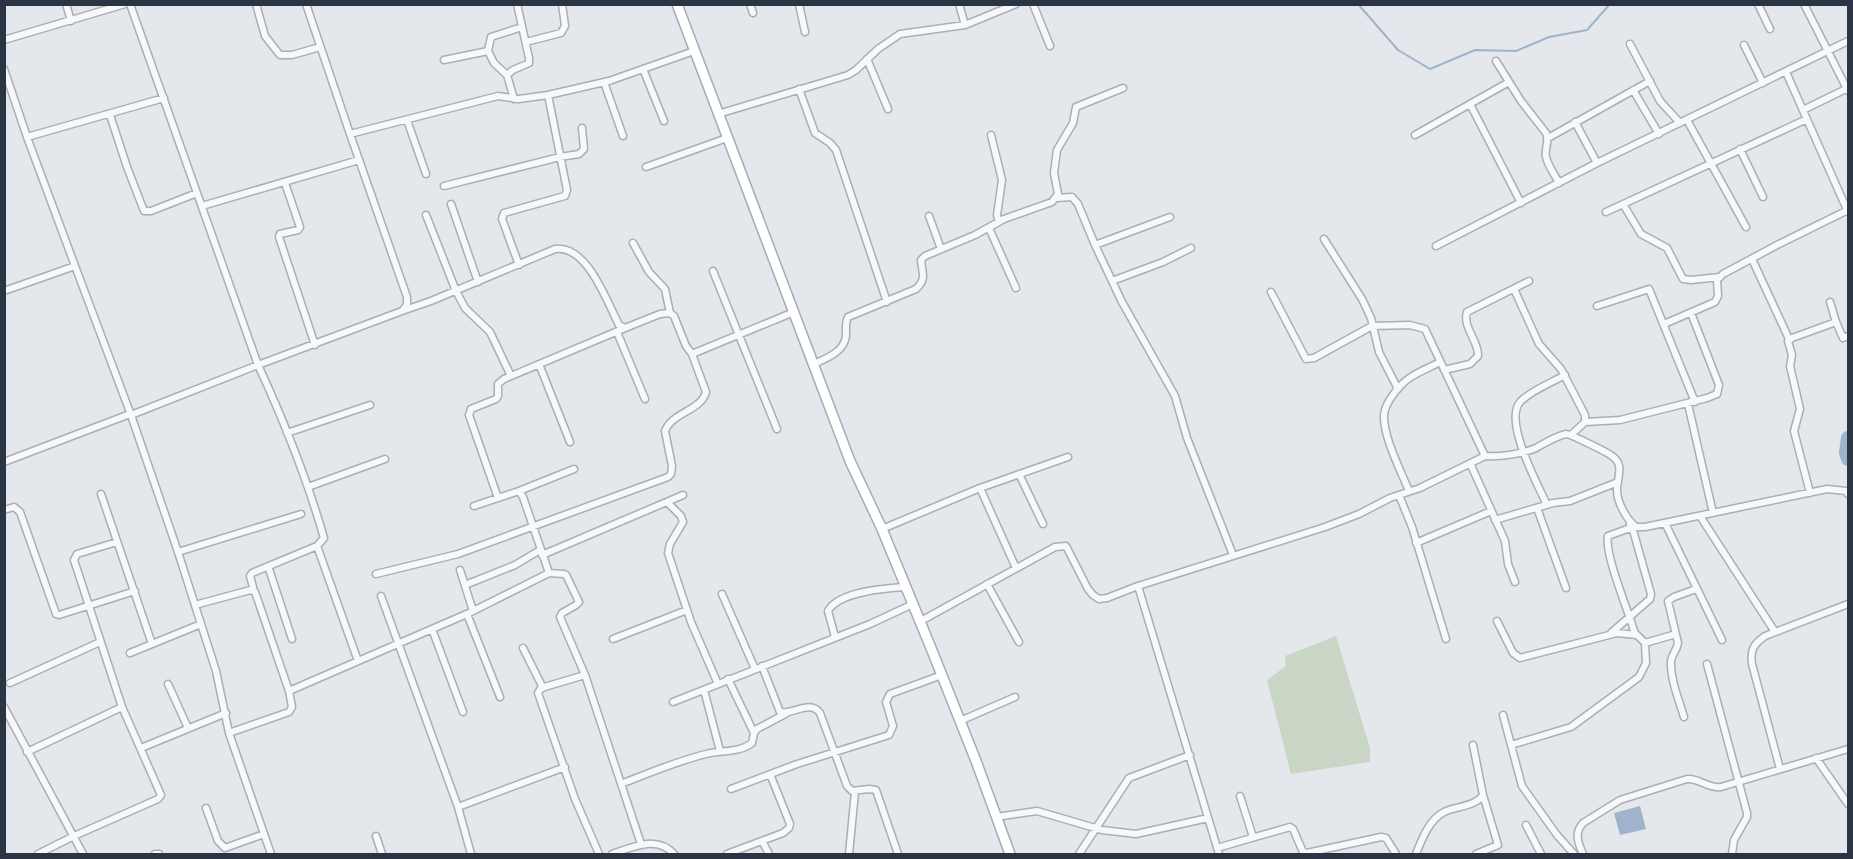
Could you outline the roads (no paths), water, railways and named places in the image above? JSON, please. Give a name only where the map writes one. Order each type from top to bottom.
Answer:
[{"type":"main road","points":[[677,4],[850,461],[882,530],[942,675],[1010,855]]},
{"type":"street","points":[[66,4],[71,21]]},
{"type":"street","points":[[4,40],[125,4]]},
{"type":"street","points":[[130,4],[258,365],[308,487],[324,538],[317,546],[251,574],[254,591],[289,691],[292,707],[289,712],[229,732]]},
{"type":"street","points":[[256,4],[265,36],[280,55],[292,56],[320,47]]},
{"type":"street","points":[[306,4],[407,297],[407,305],[402,311]]},
{"type":"street","points":[[507,75],[529,63],[517,4]]},
{"type":"street","points":[[526,42],[561,33],[566,26],[562,4]]},
{"type":"street","points":[[750,4],[753,13]]},
{"type":"street","points":[[799,4],[805,32]]},
{"type":"street","points":[[959,4],[965,25]]},
{"type":"street","points":[[718,114],[848,75],[878,49],[900,34],[965,25],[1016,4]]},
{"type":"street","points":[[1033,4],[1050,46]]},
{"type":"street","points":[[1758,4],[1770,29]]},
{"type":"street","points":[[1803,110],[1848,89],[1804,4]]},
{"type":"street","points":[[514,99],[507,75],[494,63],[488,51],[491,36],[522,27]]},
{"type":"street","points":[[1436,246],[1597,163],[1848,41]]},
{"type":"street","points":[[1630,44],[1660,101],[1684,122],[1710,162],[1746,227]]},
{"type":"street","points":[[1744,45],[1763,83]]},
{"type":"street","points":[[444,60],[488,51]]},
{"type":"street","points":[[350,134],[498,96],[503,95],[514,99],[548,95],[604,82],[694,51]]},
{"type":"street","points":[[867,59],[888,109]]},
{"type":"street","points":[[1496,61],[1548,138],[1546,160],[1559,183]]},
{"type":"street","points":[[4,69],[27,137],[131,415],[178,552],[216,671],[229,732],[271,855]]},
{"type":"street","points":[[643,69],[664,121]]},
{"type":"street","points":[[1623,204],[1641,234],[1667,248],[1683,279],[1691,280],[1720,277],[1848,211],[1786,72]]},
{"type":"street","points":[[1548,138],[1650,81]]},
{"type":"street","points":[[604,82],[623,136]]},
{"type":"street","points":[[1414,135],[1509,82]]},
{"type":"street","points":[[1056,198],[1058,194],[1054,167],[1057,150],[1073,123],[1076,107],[1123,88]]},
{"type":"street","points":[[799,89],[816,133],[836,150],[887,302]]},
{"type":"street","points":[[1634,90],[1659,134]]},
{"type":"street","points":[[519,265],[502,216],[510,210],[565,196],[567,186],[548,95]]},
{"type":"street","points":[[27,137],[164,99]]},
{"type":"street","points":[[1470,104],[1521,203]]},
{"type":"street","points":[[110,115],[144,211],[151,211],[197,193]]},
{"type":"street","points":[[1606,212],[1807,118]]},
{"type":"street","points":[[407,120],[426,174]]},
{"type":"street","points":[[1575,122],[1597,163]]},
{"type":"street","points":[[444,186],[584,151],[582,128]]},
{"type":"street","points":[[991,135],[1002,180],[997,215],[999,222]]},
{"type":"street","points":[[646,167],[727,138]]},
{"type":"street","points":[[1740,149],[1763,197]]},
{"type":"street","points":[[202,206],[359,160]]},
{"type":"street","points":[[285,183],[300,227],[280,234],[279,237],[315,345]]},
{"type":"street","points":[[814,364],[829,358],[838,350],[845,339],[845,323],[848,317],[916,289],[924,278],[921,260],[925,256],[999,222],[1044,206],[1056,198],[1074,198],[1112,281],[1175,396],[1187,438],[1233,555]]},
{"type":"street","points":[[451,204],[478,282]]},
{"type":"street","points":[[426,215],[456,291],[470,315],[490,332],[511,376]]},
{"type":"street","points":[[929,216],[941,249]]},
{"type":"street","points":[[1095,245],[1170,217]]},
{"type":"street","points":[[989,228],[1016,288]]},
{"type":"street","points":[[1324,239],[1362,299],[1379,352],[1398,389]]},
{"type":"street","points":[[376,574],[458,554],[533,528],[672,474],[666,427],[702,400],[706,392],[692,354],[686,346],[674,316],[670,313],[665,289],[649,272],[633,243]]},
{"type":"street","points":[[4,462],[456,291],[555,249],[562,248],[570,251],[589,268],[619,325],[625,328]]},
{"type":"street","points":[[1112,281],[1163,262],[1191,248]]},
{"type":"street","points":[[1752,259],[1789,339],[1788,344],[1792,355],[1790,366],[1800,409],[1794,431],[1810,493]]},
{"type":"street","points":[[4,291],[75,266]]},
{"type":"street","points":[[713,271],[777,429]]},
{"type":"street","points":[[1665,324],[1710,306],[1717,300],[1717,280],[1720,277]]},
{"type":"street","points":[[1444,370],[1470,364],[1478,356],[1478,349],[1465,320],[1467,312],[1529,281]]},
{"type":"street","points":[[1514,289],[1539,344],[1565,375],[1585,414],[1585,422]]},
{"type":"street","points":[[1598,306],[1649,289],[1665,324],[1691,403],[1713,513]]},
{"type":"street","points":[[1271,292],[1306,359],[1314,358],[1372,326],[1410,325],[1425,329],[1485,456]]},
{"type":"street","points":[[1830,302],[1843,338],[1848,336]]},
{"type":"street","points":[[692,354],[794,312]]},
{"type":"street","points":[[498,498],[469,412],[474,407],[496,399],[498,384],[511,376],[660,314],[670,313]]},
{"type":"street","points":[[1571,435],[1585,422],[1620,420],[1691,403],[1717,394],[1719,385],[1691,313]]},
{"type":"street","points":[[1789,339],[1836,322]]},
{"type":"street","points":[[617,332],[645,399]]},
{"type":"street","points":[[1409,491],[1392,447],[1384,417],[1385,409],[1398,389],[1412,377],[1440,362]]},
{"type":"street","points":[[539,364],[570,442]]},
{"type":"street","points":[[1546,505],[1522,451],[1516,420],[1517,405],[1565,375]]},
{"type":"street","points":[[287,433],[370,405]]},
{"type":"street","points":[[919,622],[1061,545],[1066,546],[1069,550],[1093,595],[1100,599],[1107,598],[1233,555],[1325,527],[1359,514],[1485,456],[1532,449],[1565,434],[1615,458],[1619,464],[1619,500],[1630,522],[1651,594],[1650,599],[1609,634]]},
{"type":"street","points":[[882,530],[980,488],[1068,457]]},
{"type":"street","points":[[308,487],[385,459]]},
{"type":"street","points":[[1470,463],[1505,541],[1508,564],[1515,582]]},
{"type":"street","points":[[474,506],[574,469]]},
{"type":"street","points":[[1019,474],[1042,524]]},
{"type":"street","points":[[1495,520],[1546,505],[1570,501],[1618,482]]},
{"type":"street","points":[[980,488],[1017,568]]},
{"type":"street","points":[[1630,522],[1636,526],[1645,527],[1827,489],[1846,491],[1848,494]]},
{"type":"street","points":[[519,491],[549,573]]},
{"type":"street","points":[[101,494],[152,644]]},
{"type":"street","points":[[465,585],[683,495]]},
{"type":"street","points":[[1399,495],[1446,639]]},
{"type":"street","points":[[667,502],[681,516],[683,522],[670,544],[668,553],[687,610],[718,684]]},
{"type":"street","points":[[4,510],[14,507],[20,512],[55,612],[59,615],[135,591]]},
{"type":"street","points":[[1537,508],[1566,588]]},
{"type":"street","points":[[1416,543],[1491,511]]},
{"type":"street","points":[[178,552],[301,514]]},
{"type":"street","points":[[1700,516],[1775,632]]},
{"type":"street","points":[[1511,745],[1571,727],[1639,677],[1646,663],[1645,643],[1635,634],[1607,542],[1608,536],[1630,528],[1630,522]]},
{"type":"street","points":[[1665,523],[1722,640]]},
{"type":"street","points":[[38,855],[161,795],[122,707],[74,557],[117,542]]},
{"type":"street","points":[[317,546],[358,661]]},
{"type":"street","points":[[268,566],[292,639]]},
{"type":"street","points":[[460,570],[470,612],[500,697]]},
{"type":"street","points":[[289,691],[470,612],[549,573],[566,575],[579,602],[576,606],[562,612],[560,617],[585,675],[641,844]]},
{"type":"street","points":[[987,584],[1019,642]]},
{"type":"street","points":[[1138,586],[1218,851],[1253,837],[1290,827],[1303,852],[1322,853],[1381,837],[1390,842],[1396,855]]},
{"type":"street","points":[[835,637],[828,611],[831,605],[859,593],[906,587]]},
{"type":"street","points":[[1684,717],[1672,674],[1672,657],[1678,648],[1678,643],[1668,602],[1674,597],[1696,589]]},
{"type":"street","points":[[195,605],[254,591]]},
{"type":"street","points":[[722,594],[755,669]]},
{"type":"street","points":[[381,596],[458,807],[471,855]]},
{"type":"street","points":[[673,702],[913,604]]},
{"type":"street","points":[[1780,769],[1751,656],[1754,644],[1765,636],[1848,604]]},
{"type":"street","points":[[613,639],[687,610]]},
{"type":"street","points":[[1497,621],[1513,653],[1520,657],[1609,634],[1635,634]]},
{"type":"street","points":[[130,653],[201,624]]},
{"type":"street","points":[[432,629],[463,712]]},
{"type":"street","points":[[1645,643],[1676,634]]},
{"type":"street","points":[[10,683],[100,642]]},
{"type":"street","points":[[523,648],[543,688]]},
{"type":"street","points":[[1707,664],[1747,817],[1734,840],[1732,855]]},
{"type":"street","points":[[762,666],[777,708],[783,713],[812,706],[816,708],[836,752],[849,789],[855,792],[876,790],[898,855]]},
{"type":"street","points":[[585,675],[543,688],[538,693],[575,799],[599,855]]},
{"type":"street","points":[[731,789],[889,735],[893,726],[886,702],[890,694],[942,675]]},
{"type":"street","points":[[728,679],[754,733]]},
{"type":"street","points":[[168,684],[188,728]]},
{"type":"street","points":[[704,690],[720,751]]},
{"type":"street","points":[[960,721],[1015,697]]},
{"type":"street","points":[[4,707],[83,855]]},
{"type":"street","points":[[27,752],[122,707]]},
{"type":"street","points":[[621,784],[685,760],[749,746],[757,729],[788,712]]},
{"type":"street","points":[[141,748],[225,713]]},
{"type":"street","points":[[1503,715],[1522,786],[1574,855]]},
{"type":"street","points":[[1473,745],[1483,795],[1498,845],[1476,855]]},
{"type":"street","points":[[1583,855],[1578,839],[1579,827],[1620,800],[1688,779],[1697,779],[1715,788],[1848,749]]},
{"type":"street","points":[[1079,855],[1129,778],[1190,755]]},
{"type":"street","points":[[1816,759],[1848,804]]},
{"type":"street","points":[[458,807],[565,767]]},
{"type":"street","points":[[727,855],[783,833],[789,828],[790,824],[770,774]]},
{"type":"street","points":[[849,855],[855,792]]},
{"type":"street","points":[[1416,855],[1423,836],[1436,818],[1447,811],[1479,801],[1483,795]]},
{"type":"street","points":[[1240,796],[1253,837]]},
{"type":"street","points":[[206,808],[218,841],[225,848],[264,834]]},
{"type":"street","points":[[996,817],[1037,811],[1097,829],[1136,834],[1208,818]]},
{"type":"street","points":[[1526,825],[1541,855]]},
{"type":"street","points":[[376,836],[382,855]]},
{"type":"street","points":[[762,841],[768,855]]},
{"type":"street","points":[[612,855],[647,843],[661,846],[674,855]]},
{"type":"water","points":[[1640,806],[1646,829],[1620,835],[1614,813]]},
{"type":"waterway","points":[[1358,4],[1398,50],[1430,69],[1475,50],[1516,51],[1549,37],[1587,30],[1610,4]]},
{"type":"waterway","points":[[1848,438],[1846,453],[1848,459]]}]
